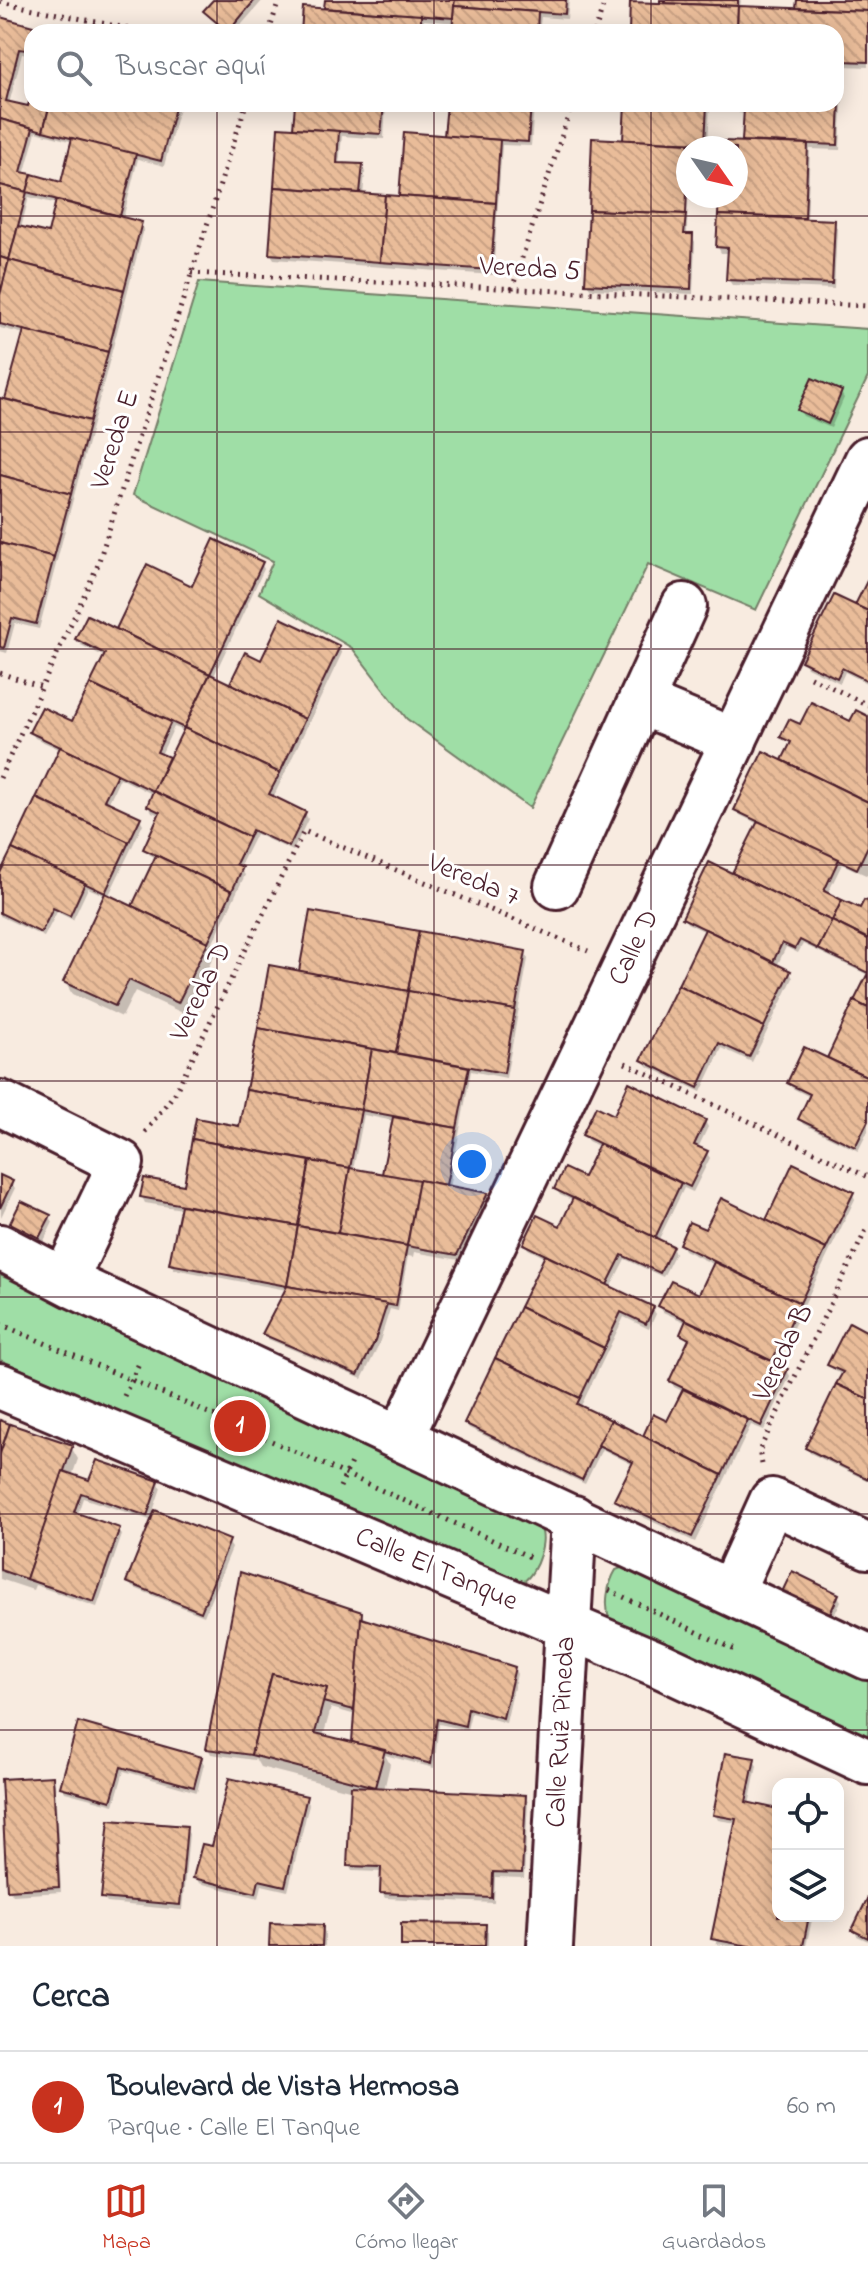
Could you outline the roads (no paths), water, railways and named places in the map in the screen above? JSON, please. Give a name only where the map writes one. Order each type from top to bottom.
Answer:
[{"type":"street","name":"Calle D","points":[[385,1430],[588,1045],[868,459]]},
{"type":"street","points":[[557,886],[684,606]]},
{"type":"street","points":[[641,702],[734,741]]},
{"type":"street","points":[[0,1103],[121,1163],[65,1280]]},
{"type":"street","points":[[0,1247],[157,1324],[868,1657]]},
{"type":"street","name":"Calle El Tanque","points":[[0,1386],[568,1626],[868,1762]]},
{"type":"street","points":[[731,1592],[772,1501],[868,1546]]},
{"type":"street","name":"Calle Ruiz Pineda","points":[[550,1946],[574,1518]]},
{"type":"place","name":"Boulevard de Vista Hermosa","points":[[240,1426]]}]
